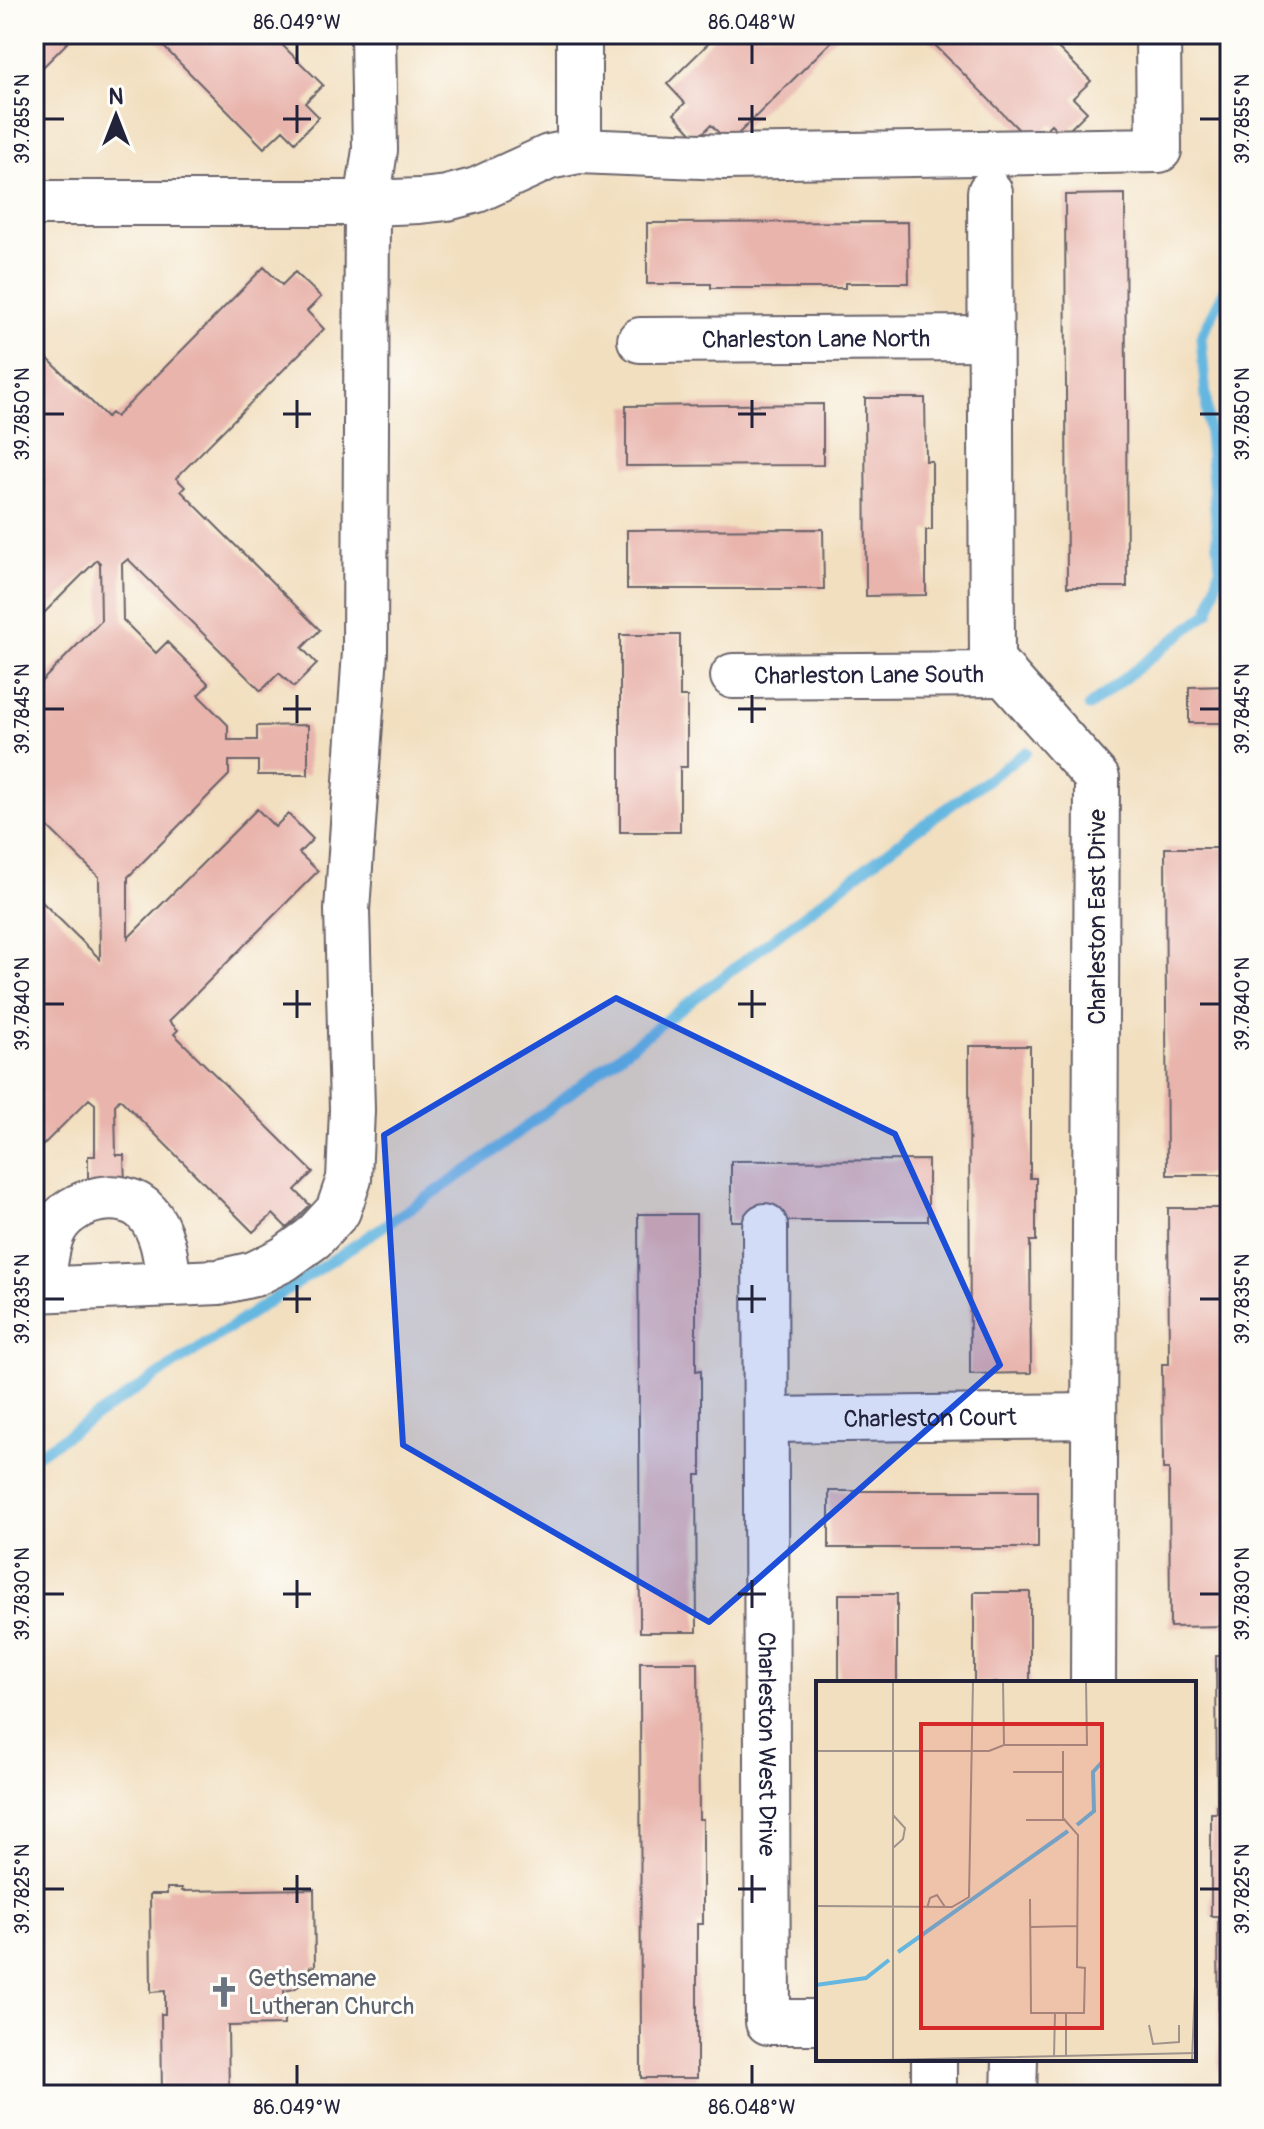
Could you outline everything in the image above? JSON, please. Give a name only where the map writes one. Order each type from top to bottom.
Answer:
[{"type":"street","points":[[169,1284],[161,1238],[146,1211],[133,1202],[112,1200],[91,1201],[74,1208],[62,1218],[53,1230],[38,1289],[169,1284],[219,1282],[254,1274],[284,1259],[313,1238],[338,1211],[349,1179],[352,1110],[347,910],[365,652],[367,203],[375,150],[373,34]]},
{"type":"street","points":[[579,34],[579,151]]},
{"type":"street","points":[[34,203],[367,203],[447,198],[477,190],[549,157],[579,151],[725,157],[1159,150],[1158,34]]},
{"type":"street","name":"Charleston East Drive","points":[[990,192],[992,660],[1097,778],[1093,1681]]},
{"type":"street","name":"Charleston Lane North","points":[[640,340],[991,338]]},
{"type":"street","name":"Charleston Lane South","points":[[733,676],[1005,674]]},
{"type":"street","name":"Charleston West Drive","points":[[765,1226],[768,2022],[816,2022]]},
{"type":"street","name":"Charleston Court","points":[[766,1420],[1094,1416]]},
{"type":"street","points":[[934,2061],[934,2095]]},
{"type":"street","points":[[1014,2095],[1015,2061]]},
{"type":"highlighted area","points":[[616,998],[895,1134],[1000,1365],[709,1622],[403,1445],[384,1135]]},
{"type":"building","points":[[34,34],[76,34],[34,76]]},
{"type":"building","points":[[151,34],[271,34],[323,85],[305,103],[319,117],[295,142],[283,130],[264,148]]},
{"type":"building","points":[[718,34],[839,34],[729,143],[711,125],[697,139],[674,114],[685,103],[667,84]]},
{"type":"building","points":[[924,34],[1044,34],[1091,81],[1073,98],[1087,112],[1063,136],[1051,124],[1032,143]]},
{"type":"building","points":[[1125,194],[1127,587],[1067,587],[1065,195]]},
{"type":"building","points":[[908,222],[909,283],[845,283],[845,288],[711,288],[711,284],[647,284],[647,223]]},
{"type":"building","points":[[264,267],[282,285],[295,272],[321,297],[307,311],[324,329],[176,478],[185,487],[181,491],[320,630],[302,648],[317,664],[294,687],[279,673],[261,691],[128,559],[122,564],[123,620],[156,653],[167,642],[209,684],[198,695],[228,725],[228,740],[257,740],[257,726],[308,725],[308,775],[258,775],[258,761],[229,761],[229,775],[128,877],[128,938],[257,809],[275,827],[288,814],[313,839],[299,853],[318,871],[169,1021],[178,1030],[174,1034],[313,1172],[295,1190],[310,1205],[287,1228],[273,1214],[253,1232],[120,1099],[115,1105],[116,1155],[124,1155],[125,1185],[88,1185],[88,1156],[95,1156],[95,1104],[89,1099],[34,1154],[34,1025],[39,1020],[34,1015],[34,894],[100,959],[99,877],[34,813],[34,689],[101,621],[100,563],[97,560],[34,623],[34,498],[39,493],[34,488],[45,477],[34,466],[34,345],[107,417],[111,413],[116,417]]},
{"type":"building","points":[[865,398],[925,398],[926,461],[932,461],[932,530],[926,530],[926,595],[866,596]]},
{"type":"building","points":[[823,404],[823,465],[626,466],[626,406]]},
{"type":"building","points":[[823,529],[824,589],[627,589],[627,530]]},
{"type":"building","points":[[620,635],[680,635],[680,697],[687,697],[687,767],[680,767],[680,832],[620,832]]},
{"type":"building","points":[[1230,686],[1230,723],[1189,723],[1189,687]]},
{"type":"building","points":[[1165,848],[1226,848],[1228,1175],[1167,1175]]},
{"type":"building","points":[[969,1046],[1030,1046],[1030,1178],[1036,1178],[1036,1241],[1030,1241],[1031,1373],[970,1374]]},
{"type":"building","points":[[928,1160],[928,1221],[731,1221],[731,1161]]},
{"type":"building","points":[[1168,1208],[1225,1208],[1228,1626],[1170,1627],[1169,1469],[1163,1469],[1162,1364],[1169,1364]]},
{"type":"building","points":[[638,1214],[696,1214],[696,1371],[701,1370],[701,1475],[696,1475],[697,1632],[640,1632]]},
{"type":"building","points":[[829,1491],[1038,1491],[1038,1548],[829,1548]]},
{"type":"building","points":[[974,1592],[1030,1592],[1030,1681],[974,1681]]},
{"type":"building","points":[[839,1594],[897,1594],[897,1681],[839,1681]]},
{"type":"building","points":[[1216,1656],[1230,1656],[1230,2073],[1219,2073],[1218,1916],[1211,1916],[1211,1813],[1217,1813]]},
{"type":"building","points":[[640,1662],[698,1662],[703,1924],[697,1924],[697,2078],[641,2078]]},
{"type":"building","name":"Gethsemane Lutheran Church","points":[[167,1888],[182,1888],[182,1891],[314,1889],[315,1966],[310,1967],[303,1983],[284,1991],[284,2025],[228,2026],[229,2095],[162,2095],[161,2014],[165,2014],[165,1991],[151,1992],[150,1894],[167,1894]]},
{"type":"waterway","points":[[1089,706],[1209,612],[1220,568],[1201,337],[1230,280]]},
{"type":"waterway","points":[[34,1457],[476,1165],[909,835],[1026,752]]},
{"type":"place","name":"Gethsemane Lutheran Church","points":[[224,1992]]}]
